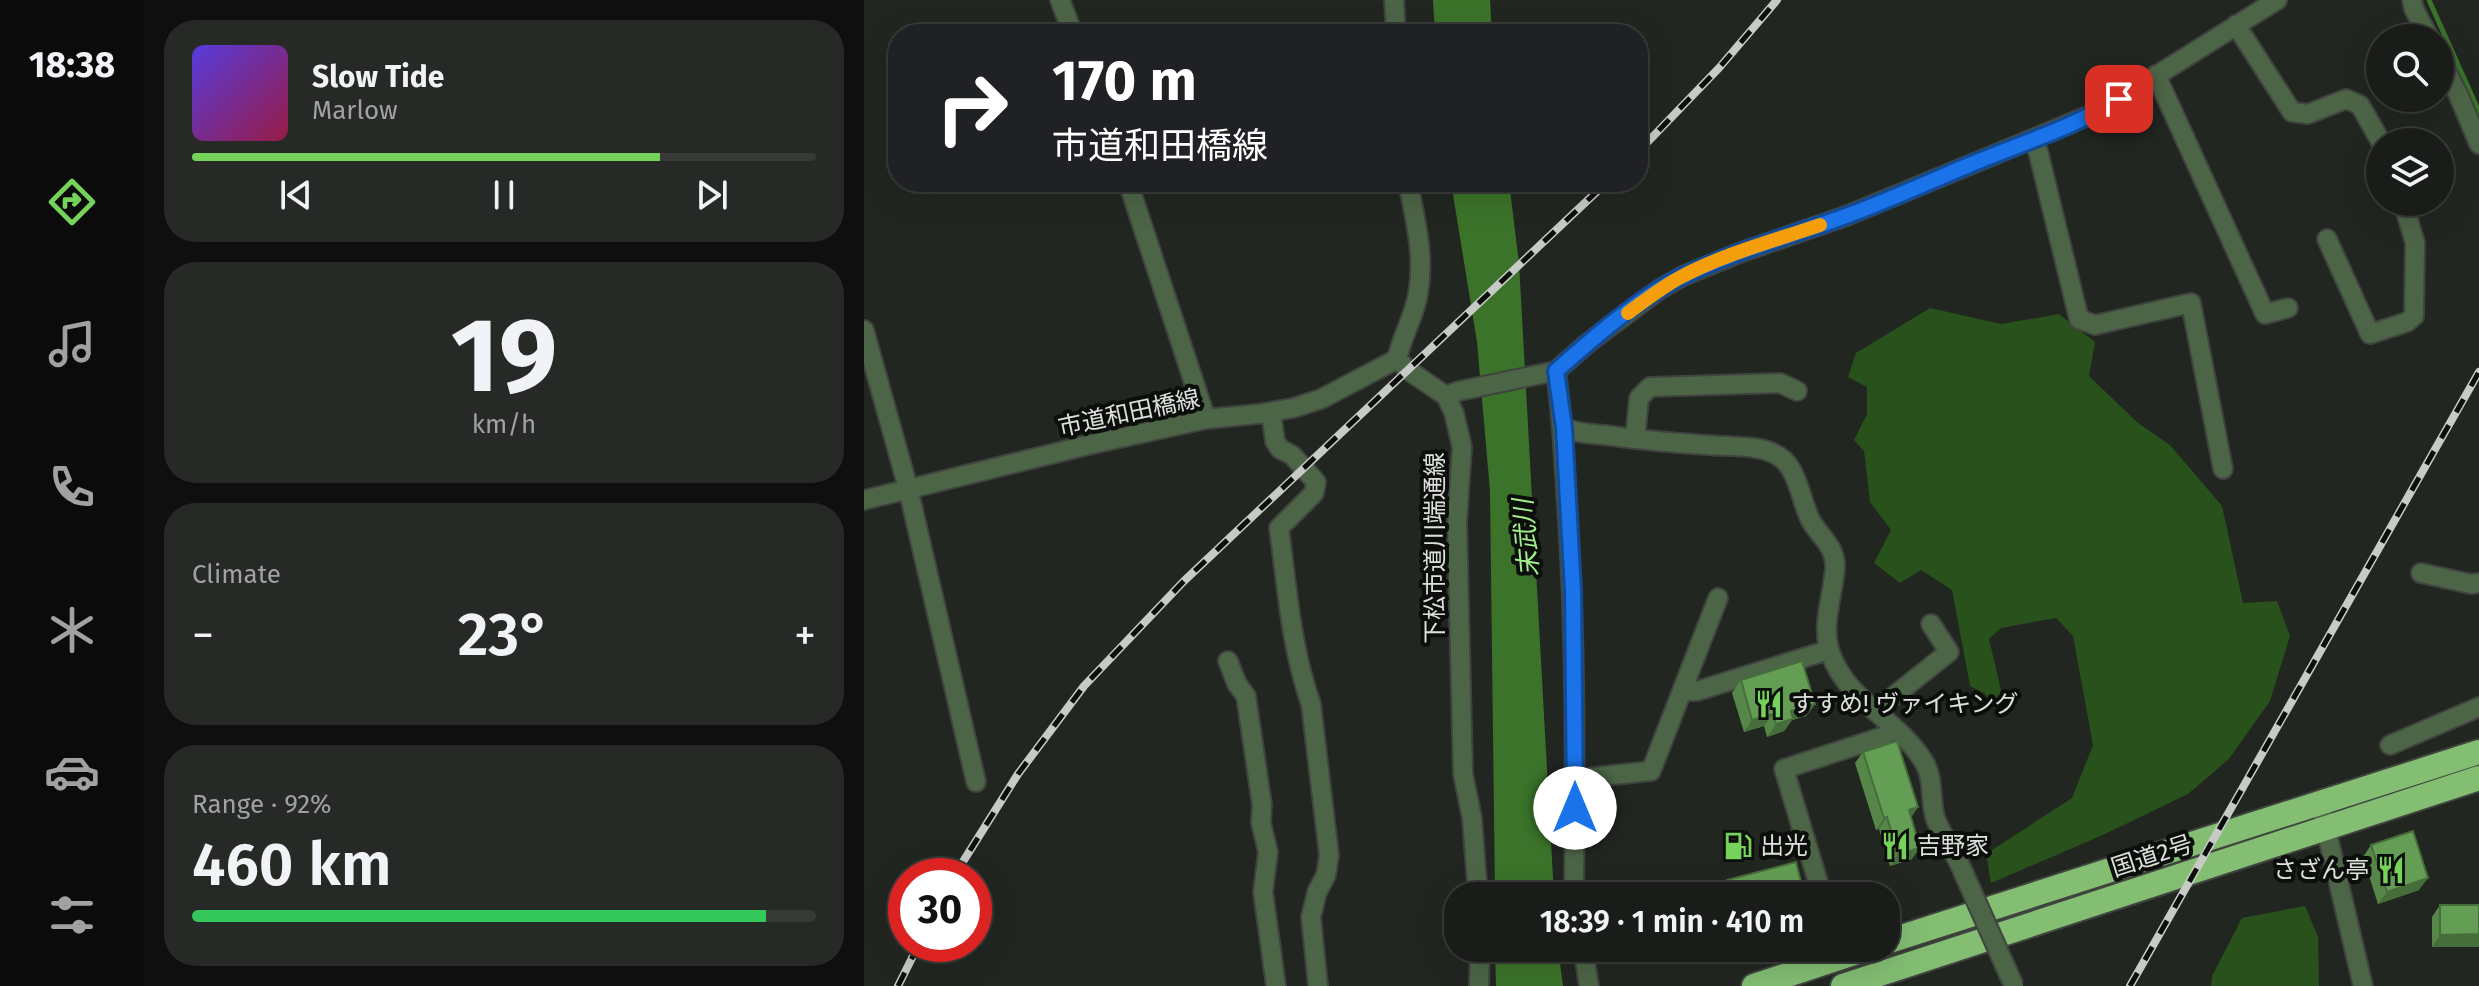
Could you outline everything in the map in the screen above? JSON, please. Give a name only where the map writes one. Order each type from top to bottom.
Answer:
[{"type":"highway","name":"国道2号","points":[[1900,938],[2479,752]]},
{"type":"highway","name":"国道2号","points":[[1843,986],[2479,778]]},
{"type":"highway","points":[[1754,986],[1827,962]]},
{"type":"street","points":[[1060,0],[1069,24]]},
{"type":"street","points":[[1394,0],[1395,24]]},
{"type":"street","points":[[1410,192],[1421,255],[1412,321],[1397,359],[1408,370],[1452,393],[1556,371],[1660,289],[1683,276],[1846,216],[2100,111],[2277,0]]},
{"type":"street","points":[[2412,0],[2422,24]]},
{"type":"street","points":[[2236,25],[2292,112],[2308,114],[2346,99],[2360,105],[2373,128]]},
{"type":"street","points":[[2156,75],[2265,314],[2288,308]]},
{"type":"street","points":[[2454,86],[2479,144]]},
{"type":"street","points":[[2032,140],[2038,151],[2079,319],[2095,325],[2191,303],[2223,469]]},
{"type":"street","points":[[1131,192],[1206,419]]},
{"type":"street","points":[[2327,239],[2370,334],[2407,322],[2414,316],[2415,243],[2407,216]]},
{"type":"street","points":[[864,330],[908,488],[976,782]]},
{"type":"street","name":"市道和田橋線","points":[[864,500],[1206,419],[1271,412],[1321,399],[1397,359]]},
{"type":"street","points":[[1556,371],[1564,428],[1573,591],[1574,882]]},
{"type":"street","points":[[1635,439],[1639,398],[1650,387],[1780,383],[1797,391]]},
{"type":"street","name":"下松市道川端通線","points":[[1452,393],[1462,447],[1457,523],[1462,759],[1472,818],[1477,882]]},
{"type":"street","points":[[1271,412],[1275,441],[1280,449],[1292,455],[1316,482],[1314,493],[1279,528],[1292,627],[1303,682],[1311,704],[1329,855],[1326,875],[1317,892],[1311,917],[1318,986]]},
{"type":"street","points":[[1564,428],[1635,439],[1751,448],[1781,457],[1792,473],[1813,524],[1834,551],[1835,568],[1829,597],[1829,650],[1841,676],[1855,694],[1893,727],[1923,760],[1931,778],[1935,817],[1946,842],[1960,862],[2014,986]]},
{"type":"street","points":[[2421,573],[2479,583]]},
{"type":"street","points":[[1575,779],[1651,771],[1718,598]]},
{"type":"street","points":[[1875,711],[1949,652],[1931,624]]},
{"type":"street","points":[[1683,691],[1697,691],[1829,650]]},
{"type":"street","points":[[1228,661],[1237,684],[1246,696],[1260,789],[1261,823],[1268,852],[1263,892],[1276,986]]},
{"type":"street","points":[[2390,745],[2479,707]]},
{"type":"street","points":[[1818,882],[1784,769],[1885,736],[1893,727]]},
{"type":"street","points":[[2320,803],[2363,986]]},
{"type":"street","points":[[1479,986],[1480,962]]},
{"type":"street","points":[[1585,962],[1589,986]]},
{"type":"shaded area","points":[[1930,308],[2001,324],[2059,314],[2095,342],[2089,376],[2138,423],[2170,445],[2222,506],[2243,603],[2277,601],[2290,636],[2270,701],[2229,759],[2188,794],[1991,883],[1986,854],[2072,798],[2093,745],[2073,636],[2056,618],[2001,628],[1989,639],[2001,690],[2002,718],[1984,693],[1970,686],[1952,590],[1921,570],[1900,583],[1874,563],[1891,530],[1870,502],[1864,451],[1854,440],[1867,414],[1867,387],[1848,377],[1856,353]]},
{"type":"shaded area","points":[[2305,906],[2318,937],[2319,986],[2211,986],[2212,976],[2242,918]]},
{"type":"water","points":[[1433,0],[1490,0],[1491,24],[1434,24]]},
{"type":"water","name":"末武川","points":[[1453,192],[1510,192],[1519,263],[1553,882],[1495,882],[1490,491],[1477,342]]},
{"type":"water","points":[[1495,962],[1560,962],[1563,986],[1496,986]]},
{"type":"building","points":[[1802,661],[1815,704],[1791,711],[1793,719],[1776,724],[1773,714],[1752,720],[1741,680]]},
{"type":"building","points":[[1897,741],[1918,807],[1909,810],[1920,848],[1898,854],[1863,752]]},
{"type":"building","points":[[2413,831],[2428,878],[2387,892],[2371,845]]},
{"type":"building","points":[[1796,862],[1801,882],[1728,882]]},
{"type":"building","points":[[2440,905],[2479,905],[2479,934],[2440,935]]},
{"type":"waterway","points":[[2429,0],[2479,112]]},
{"type":"railway","points":[[1648,142],[1719,68],[1777,0]]},
{"type":"railway","points":[[965,858],[1018,774],[1084,686],[1184,581],[1596,192]]},
{"type":"railway","points":[[2130,986],[2479,372]]},
{"type":"railway","points":[[898,986],[910,962]]},
{"type":"slow traffic","points":[[1628,313],[1683,276],[1820,225]]},
{"type":"place","name":"すすめ! ヴァイキング","points":[[1769,704]]},
{"type":"place","name":"出光","points":[[1738,846]]},
{"type":"place","name":"吉野家","points":[[1895,846]]},
{"type":"place","name":"さざん亭","points":[[2391,870]]},
{"type":"route","points":[[1575,808],[1573,591],[1564,428],[1556,371],[1660,289],[1683,276],[1846,216],[2100,111],[2119,99]]}]
